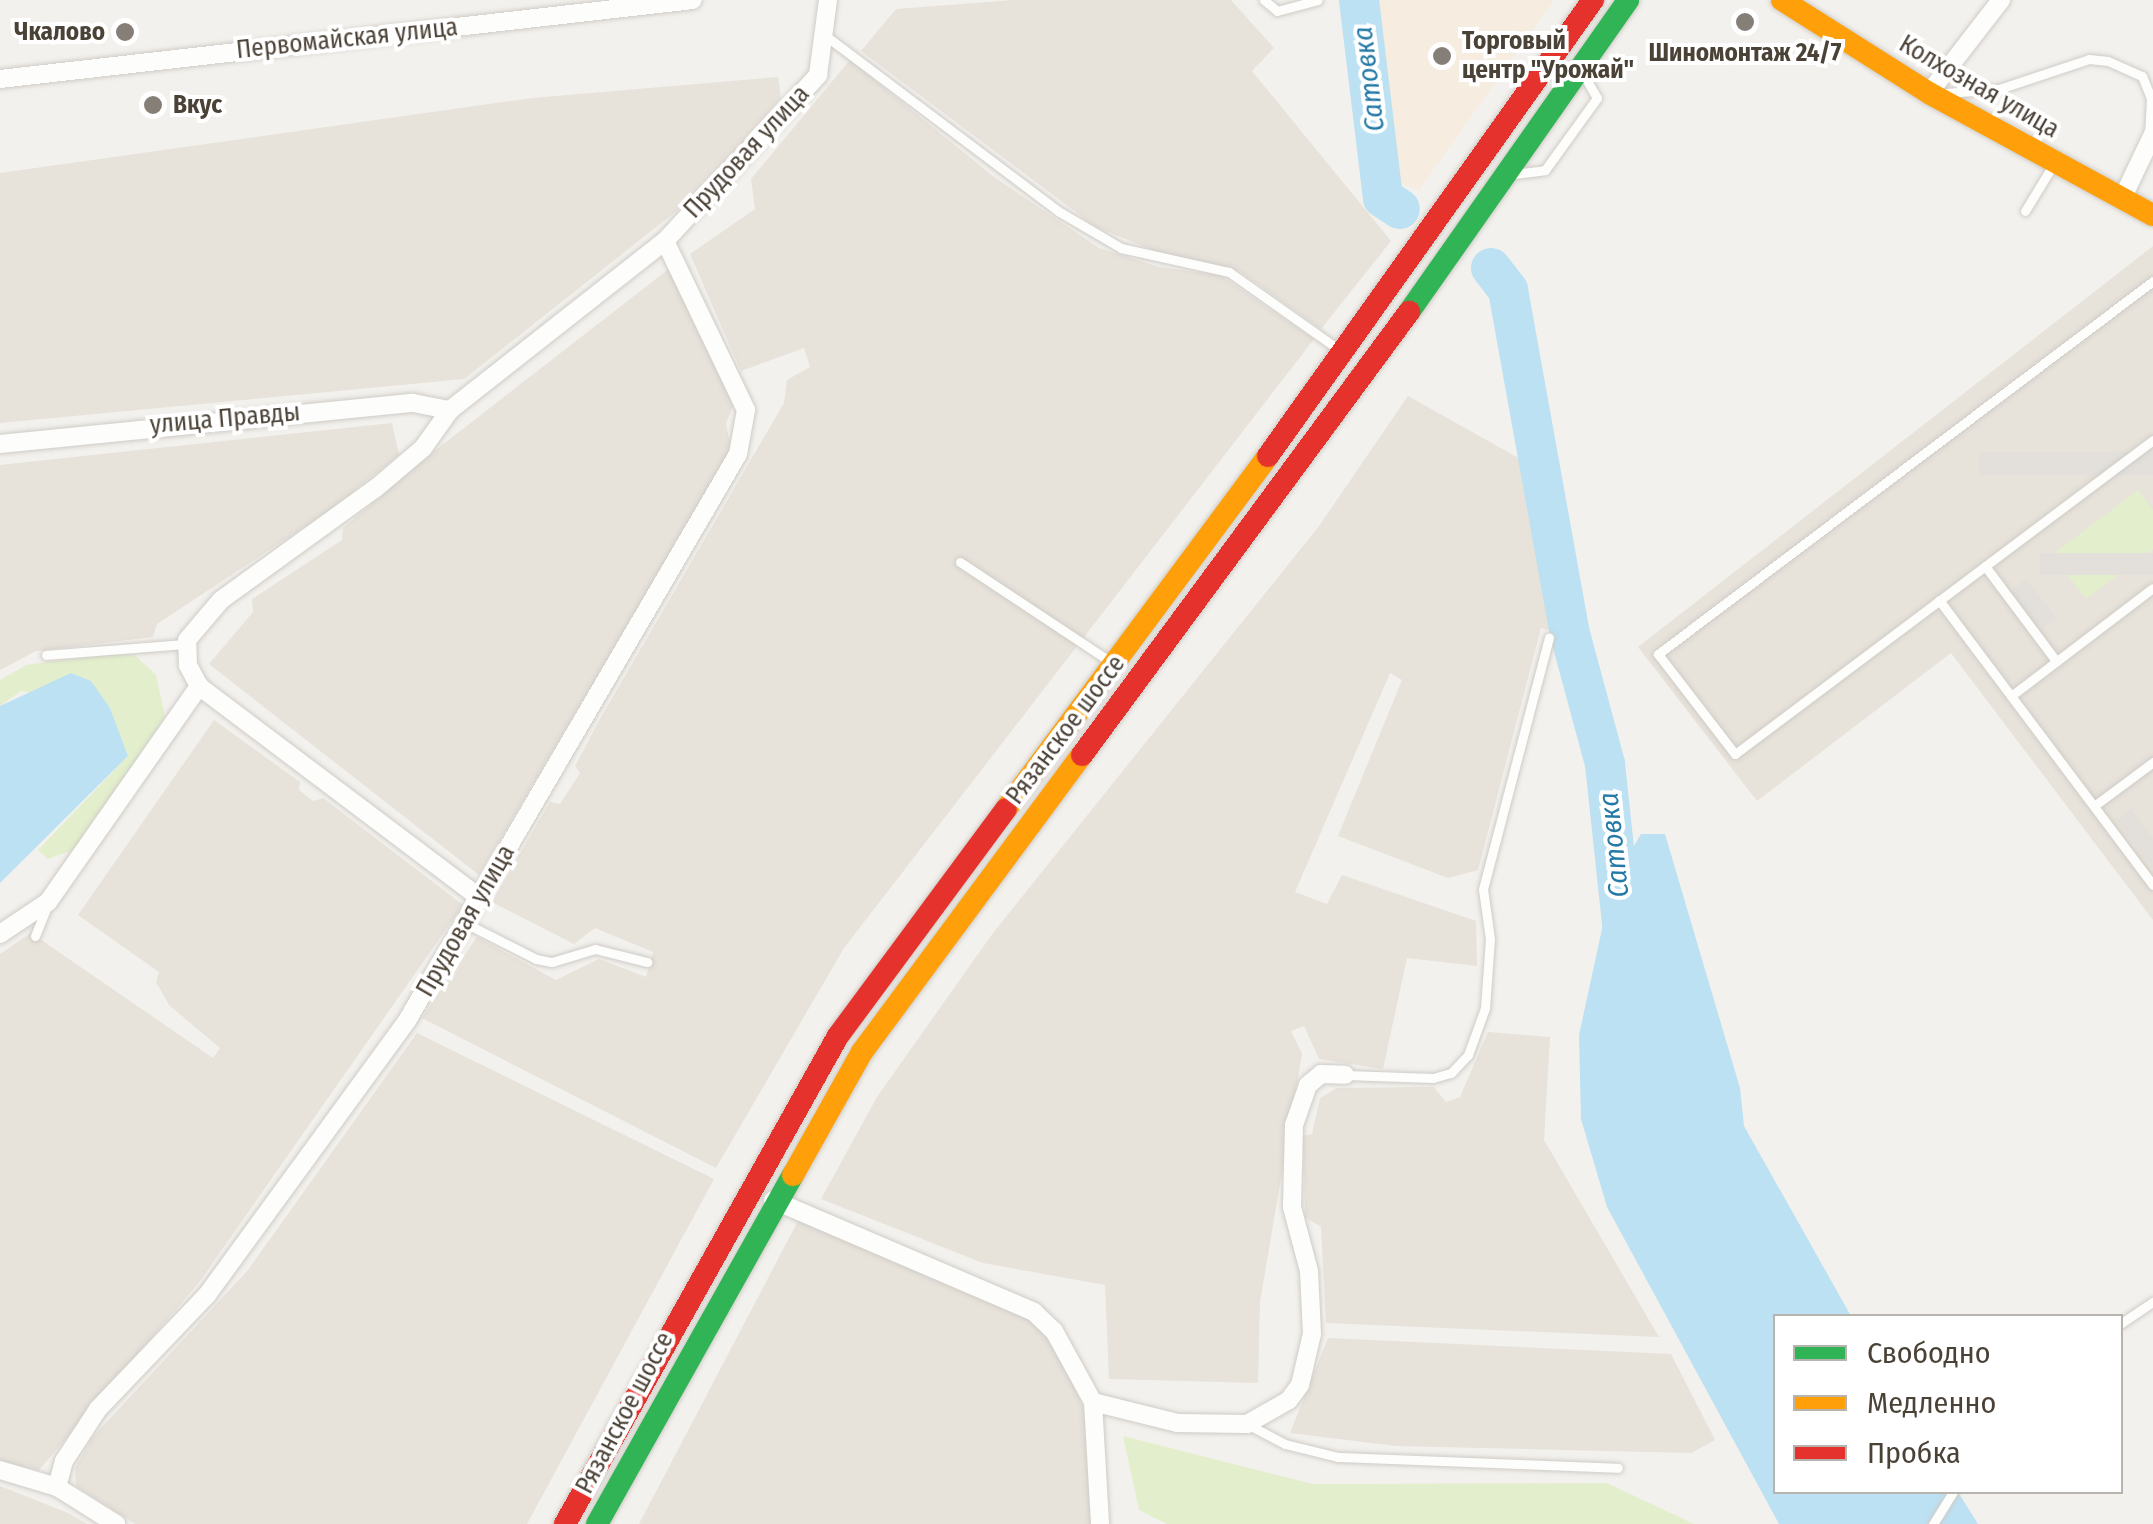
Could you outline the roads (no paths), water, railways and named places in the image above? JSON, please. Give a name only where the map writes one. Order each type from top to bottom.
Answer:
[{"type":"main road","name":"Рязанское шоссе","points":[[565,1524],[838,1036],[1344,354],[1593,0]]},
{"type":"main road","name":"Рязанское шоссе","points":[[597,1524],[774,1200],[862,1052],[1506,174],[1628,0]]},
{"type":"main road","name":"Колхозная улица","points":[[1782,0],[1929,94],[2153,216]]},
{"type":"street","name":"Первомайская улица","points":[[0,78],[693,0]]},
{"type":"street","name":"Прудовая улица","points":[[187,644],[221,600],[424,448],[450,410],[664,242],[808,88],[824,62],[828,0]]},
{"type":"street","points":[[1929,94],[2001,0]]},
{"type":"street","points":[[2122,199],[2151,138]]},
{"type":"street","name":"Прудовая улица","points":[[57,1487],[64,1461],[98,1410],[207,1294],[408,1019],[467,924],[738,454],[746,410],[664,242]]},
{"type":"street","name":"улица Правды","points":[[0,444],[413,403],[450,410]]},
{"type":"street","points":[[187,644],[188,665],[199,686],[480,898]]},
{"type":"street","points":[[0,934],[48,902],[199,686]]},
{"type":"street","points":[[1093,1402],[1178,1424],[1247,1424],[1288,1400],[1309,1358],[1309,1271],[1289,1164],[1308,1084],[1321,1074],[1345,1075]]},
{"type":"street","points":[[774,1200],[1034,1312],[1054,1332],[1093,1402],[1102,1461],[1100,1524]]},
{"type":"street","points":[[0,1470],[57,1487],[116,1524]]},
{"type":"lane","points":[[1264,0],[1277,11],[1318,0]]},
{"type":"lane","points":[[826,36],[1058,211],[1121,248],[1228,272],[1344,354]]},
{"type":"lane","points":[[1929,94],[1999,89],[2089,59],[2108,61],[2142,76],[2150,98],[2151,138]]},
{"type":"lane","points":[[2026,210],[2055,162]]},
{"type":"lane","points":[[2153,281],[1658,654],[1735,754],[2153,440]]},
{"type":"lane","points":[[960,562],[1112,662]]},
{"type":"lane","points":[[1984,566],[2056,662]]},
{"type":"lane","points":[[2011,696],[2153,588]]},
{"type":"lane","points":[[1939,600],[2153,885]]},
{"type":"lane","points":[[1345,1075],[1433,1078],[1450,1073],[1468,1055],[1484,1008],[1490,939],[1483,889],[1549,638]]},
{"type":"lane","points":[[46,655],[187,644]]},
{"type":"lane","points":[[2094,806],[2153,762]]},
{"type":"lane","points":[[35,936],[48,902]]},
{"type":"lane","points":[[467,924],[552,962],[595,950],[647,962]]},
{"type":"lane","points":[[2123,1322],[2153,1302]]},
{"type":"lane","points":[[1247,1424],[1285,1444],[1338,1457],[1618,1468]]},
{"type":"lane","points":[[1933,1524],[1952,1494]]},
{"type":"water","points":[[71,673],[91,681],[110,708],[128,756],[0,883],[0,706]]},
{"type":"water","points":[[1641,834],[1665,834],[1740,1088],[1744,1126],[1850,1314],[1773,1314],[1773,1494],[1959,1494],[1978,1524],[1779,1524],[1607,1207],[1581,1119],[1579,1035],[1612,883]]},
{"type":"waterway","name":"Сатовка","points":[[1359,0],[1383,198],[1400,209]]},
{"type":"waterway","name":"Сатовка","points":[[1491,268],[1508,290],[1570,634],[1605,764],[1622,923]]},
{"type":"place","name":"Шиномонтаж 24/7","points":[[1745,22]]},
{"type":"place","name":"Чкалово","points":[[125,32]]},
{"type":"place","name":"Торговый центр \"Урожай\"","points":[[1442,56]]},
{"type":"place","name":"Вкус","points":[[153,105]]}]
